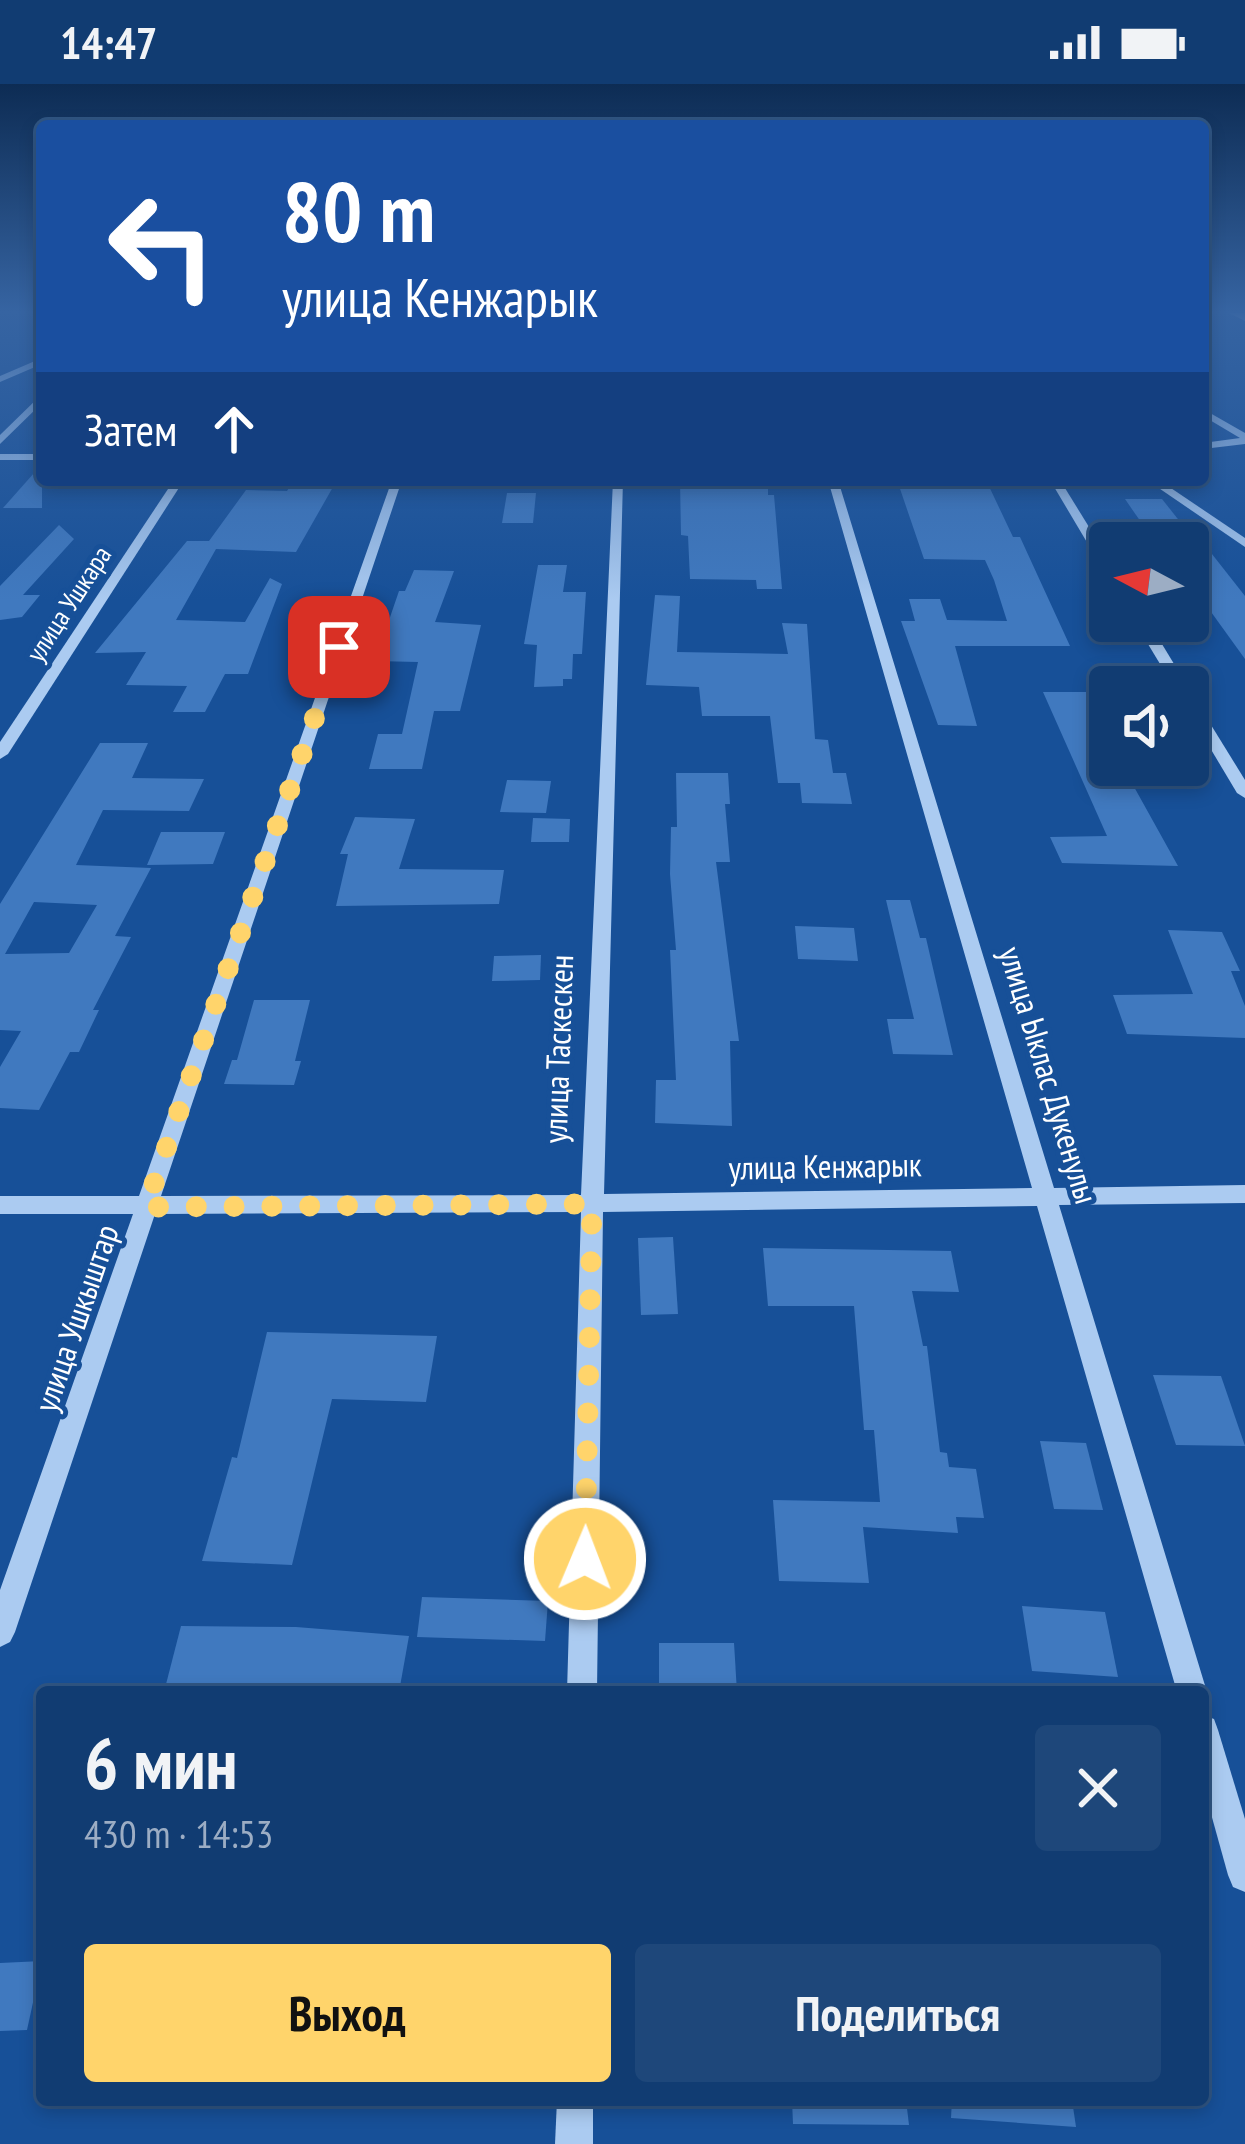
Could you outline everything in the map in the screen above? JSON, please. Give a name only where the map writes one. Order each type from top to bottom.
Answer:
[{"type":"street","points":[[0,440],[30,409]]},
{"type":"street","points":[[1209,416],[1245,439]]},
{"type":"street","points":[[1209,445],[1245,439]]},
{"type":"street","points":[[0,457],[36,457]]},
{"type":"street","name":"улица Ушкара","points":[[0,754],[175,486]]},
{"type":"street","name":"улица Ушкыштар","points":[[0,1632],[395,486]]},
{"type":"street","name":"улица Таскескен","points":[[582,1686],[592,1204],[618,486]]},
{"type":"street","name":"улица Ыклас Дукенулы","points":[[835,486],[1190,1686]]},
{"type":"street","points":[[1059,486],[1089,536]]},
{"type":"street","points":[[1161,486],[1245,543]]},
{"type":"street","points":[[1209,734],[1245,793]]},
{"type":"street","name":"улица Кенжарык","points":[[0,1204],[407,1206],[1245,1194]]},
{"type":"street","points":[[1209,1751],[1245,1875]]},
{"type":"street","points":[[574,2106],[574,2144]]},
{"type":"building","points":[[36,471],[42,508],[3,508]]},
{"type":"building","points":[[290,486],[334,486],[296,552],[216,549],[176,620],[245,622],[270,578],[282,584],[248,674],[225,674],[205,712],[173,712],[187,686],[126,685],[146,652],[95,653],[187,541],[209,541],[246,490],[287,491]]},
{"type":"building","points":[[680,486],[768,486],[768,495],[774,495],[782,589],[757,589],[756,580],[690,579],[688,536],[681,535]]},
{"type":"building","points":[[899,486],[989,486],[1013,537],[1020,537],[1070,646],[955,646],[977,726],[938,725],[901,621],[915,621],[909,599],[940,599],[947,620],[1007,621],[994,580],[985,560],[924,559]]},
{"type":"building","points":[[507,493],[536,493],[533,523],[502,523]]},
{"type":"building","points":[[1125,499],[1162,499],[1180,522],[1141,522]]},
{"type":"building","points":[[59,525],[74,539],[23,595],[40,595],[22,617],[0,620],[0,586]]},
{"type":"building","points":[[1209,550],[1245,596],[1245,659],[1209,609]]},
{"type":"building","points":[[538,565],[567,565],[563,592],[586,592],[582,654],[573,654],[572,679],[563,679],[563,686],[534,687],[537,645],[524,644]]},
{"type":"building","points":[[414,570],[454,571],[435,622],[481,625],[460,711],[434,711],[422,769],[369,769],[378,734],[402,734],[418,662],[375,661],[399,591],[405,591]]},
{"type":"building","points":[[655,595],[680,596],[677,652],[788,654],[782,623],[807,624],[815,739],[828,740],[833,773],[846,773],[852,804],[802,803],[800,783],[778,783],[770,716],[702,716],[699,687],[646,685]]},
{"type":"building","points":[[1043,692],[1089,692],[1089,786],[1134,786],[1178,866],[1062,863],[1050,837],[1107,836]]},
{"type":"building","points":[[100,743],[148,743],[132,778],[204,779],[189,811],[103,810],[76,865],[151,868],[115,936],[131,937],[93,1010],[99,1010],[79,1052],[70,1052],[39,1110],[0,1108],[0,1067],[21,1031],[0,1030],[0,904]],"holes":[[[34,902],[97,905],[69,953],[5,954]]]},
{"type":"building","points":[[676,773],[728,773],[730,804],[725,804],[730,862],[716,862],[739,1041],[730,1041],[732,1126],[655,1123],[656,1080],[676,1080],[670,950],[676,950],[670,874],[671,827],[677,827]]},
{"type":"building","points":[[507,780],[551,781],[546,813],[500,812]]},
{"type":"building","points":[[355,817],[415,819],[399,869],[504,870],[499,904],[336,906],[348,854],[340,854]]},
{"type":"building","points":[[533,818],[570,819],[569,842],[531,842]]},
{"type":"building","points":[[161,832],[225,832],[213,864],[147,865]]},
{"type":"building","points":[[886,900],[910,900],[920,938],[926,938],[953,1055],[893,1054],[887,1019],[914,1019]]},
{"type":"building","points":[[795,926],[854,928],[858,961],[798,959]]},
{"type":"building","points":[[1168,930],[1222,932],[1240,971],[1231,971],[1245,1006],[1245,1038],[1127,1034],[1113,995],[1193,994]]},
{"type":"building","points":[[541,955],[540,980],[492,981],[494,956]]},
{"type":"building","points":[[254,1000],[310,1000],[294,1085],[224,1084],[232,1060],[237,1060]]},
{"type":"building","points":[[673,1237],[678,1314],[641,1315],[638,1238]]},
{"type":"building","points":[[763,1248],[951,1251],[959,1292],[912,1291],[923,1346],[927,1346],[940,1452],[947,1453],[949,1467],[976,1469],[984,1518],[956,1517],[958,1533],[863,1527],[869,1583],[779,1581],[773,1500],[880,1502],[874,1430],[864,1430],[854,1306],[768,1306]]},
{"type":"building","points":[[267,1332],[437,1336],[426,1402],[332,1399],[292,1565],[202,1561],[232,1457],[237,1458]]},
{"type":"building","points":[[1153,1375],[1221,1376],[1245,1446],[1176,1445]]},
{"type":"building","points":[[1040,1441],[1086,1443],[1103,1510],[1054,1509]]},
{"type":"building","points":[[422,1597],[548,1601],[545,1641],[417,1637]]},
{"type":"building","points":[[1022,1606],[1105,1612],[1118,1677],[1032,1671]]},
{"type":"building","points":[[181,1626],[296,1627],[409,1636],[400,1686],[166,1686]]},
{"type":"building","points":[[659,1643],[734,1643],[737,1686],[659,1686]]},
{"type":"building","points":[[36,1961],[27,2030],[0,2031],[0,1963]]},
{"type":"building","points":[[792,2106],[907,2106],[909,2125],[793,2124]]},
{"type":"building","points":[[952,2106],[1073,2106],[1076,2127],[951,2118]]},
{"type":"route","points":[[339,647],[146,1207],[592,1204],[585,1559]]}]
